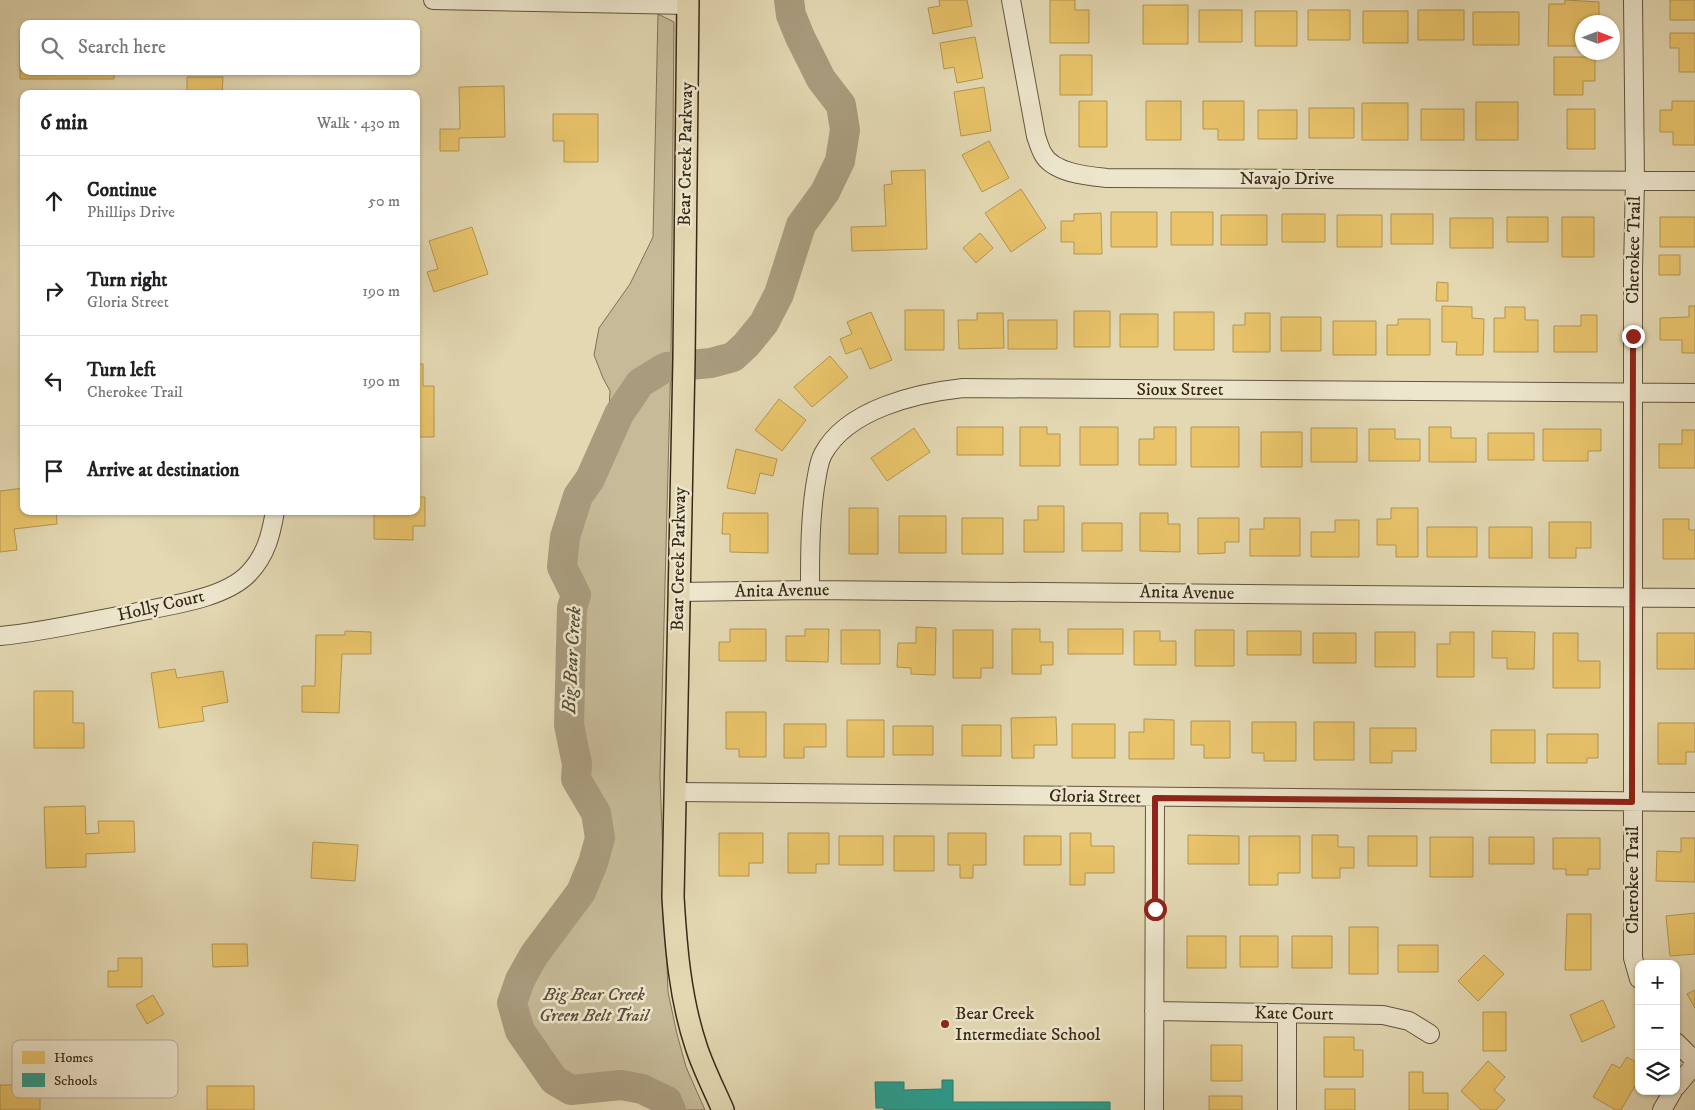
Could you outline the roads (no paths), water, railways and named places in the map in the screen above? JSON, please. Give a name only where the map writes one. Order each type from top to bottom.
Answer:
[{"type":"main road","name":"Bear Creek Parkway","points":[[688,2],[673,897],[676,945],[684,996],[696,1046],[723,1110]]},
{"type":"street","points":[[433,0],[688,2]]},
{"type":"street","name":"Navajo Drive","points":[[1011,0],[1036,136],[1043,155],[1052,164],[1066,171],[1107,178],[1695,182]]},
{"type":"street","name":"Cherokee Trail","points":[[1632,0],[1635,181],[1633,269],[1632,958],[1635,967]]},
{"type":"street","name":"Sioux Street","points":[[810,590],[812,509],[816,477],[823,454],[834,438],[854,421],[915,396],[963,388],[1695,393]]},
{"type":"street","name":"Holly Court","points":[[0,636],[67,627],[194,600],[232,587],[248,574],[264,553],[270,538],[274,515]]},
{"type":"street","name":"Anita Avenue","points":[[679,592],[810,590],[1695,598]]},
{"type":"street","name":"Gloria Street","points":[[675,792],[1695,802]]},
{"type":"street","points":[[1154,1110],[1155,798]]},
{"type":"street","name":"Kate Court","points":[[1154,1011],[1383,1015],[1408,1021],[1430,1034]]},
{"type":"street","points":[[1287,1013],[1287,1110]]},
{"type":"street","points":[[1680,1046],[1695,1062],[1680,1082]]},
{"type":"street","points":[[1662,1110],[1671,1095]]},
{"type":"waterway","name":"Big Bear Creek","points":[[671,1110],[667,1101],[642,1089],[621,1085],[571,1090],[554,1080],[520,1031],[512,1003],[520,980],[534,955],[581,892],[593,863],[600,838],[596,813],[576,779],[577,764],[569,725],[572,608],[576,595],[562,567],[565,537],[578,496],[590,479],[619,414],[640,383],[667,367],[711,363],[733,357],[746,345],[764,323],[779,294],[801,225],[825,192],[840,161],[845,130],[841,105],[821,79],[800,37],[791,15],[789,0]]},
{"type":"place","name":"Bear Creek Intermediate School","points":[[945,1024]]},
{"type":"park label","name":"Big Bear Creek Green Belt Trail","points":[[594,1005]]}]
